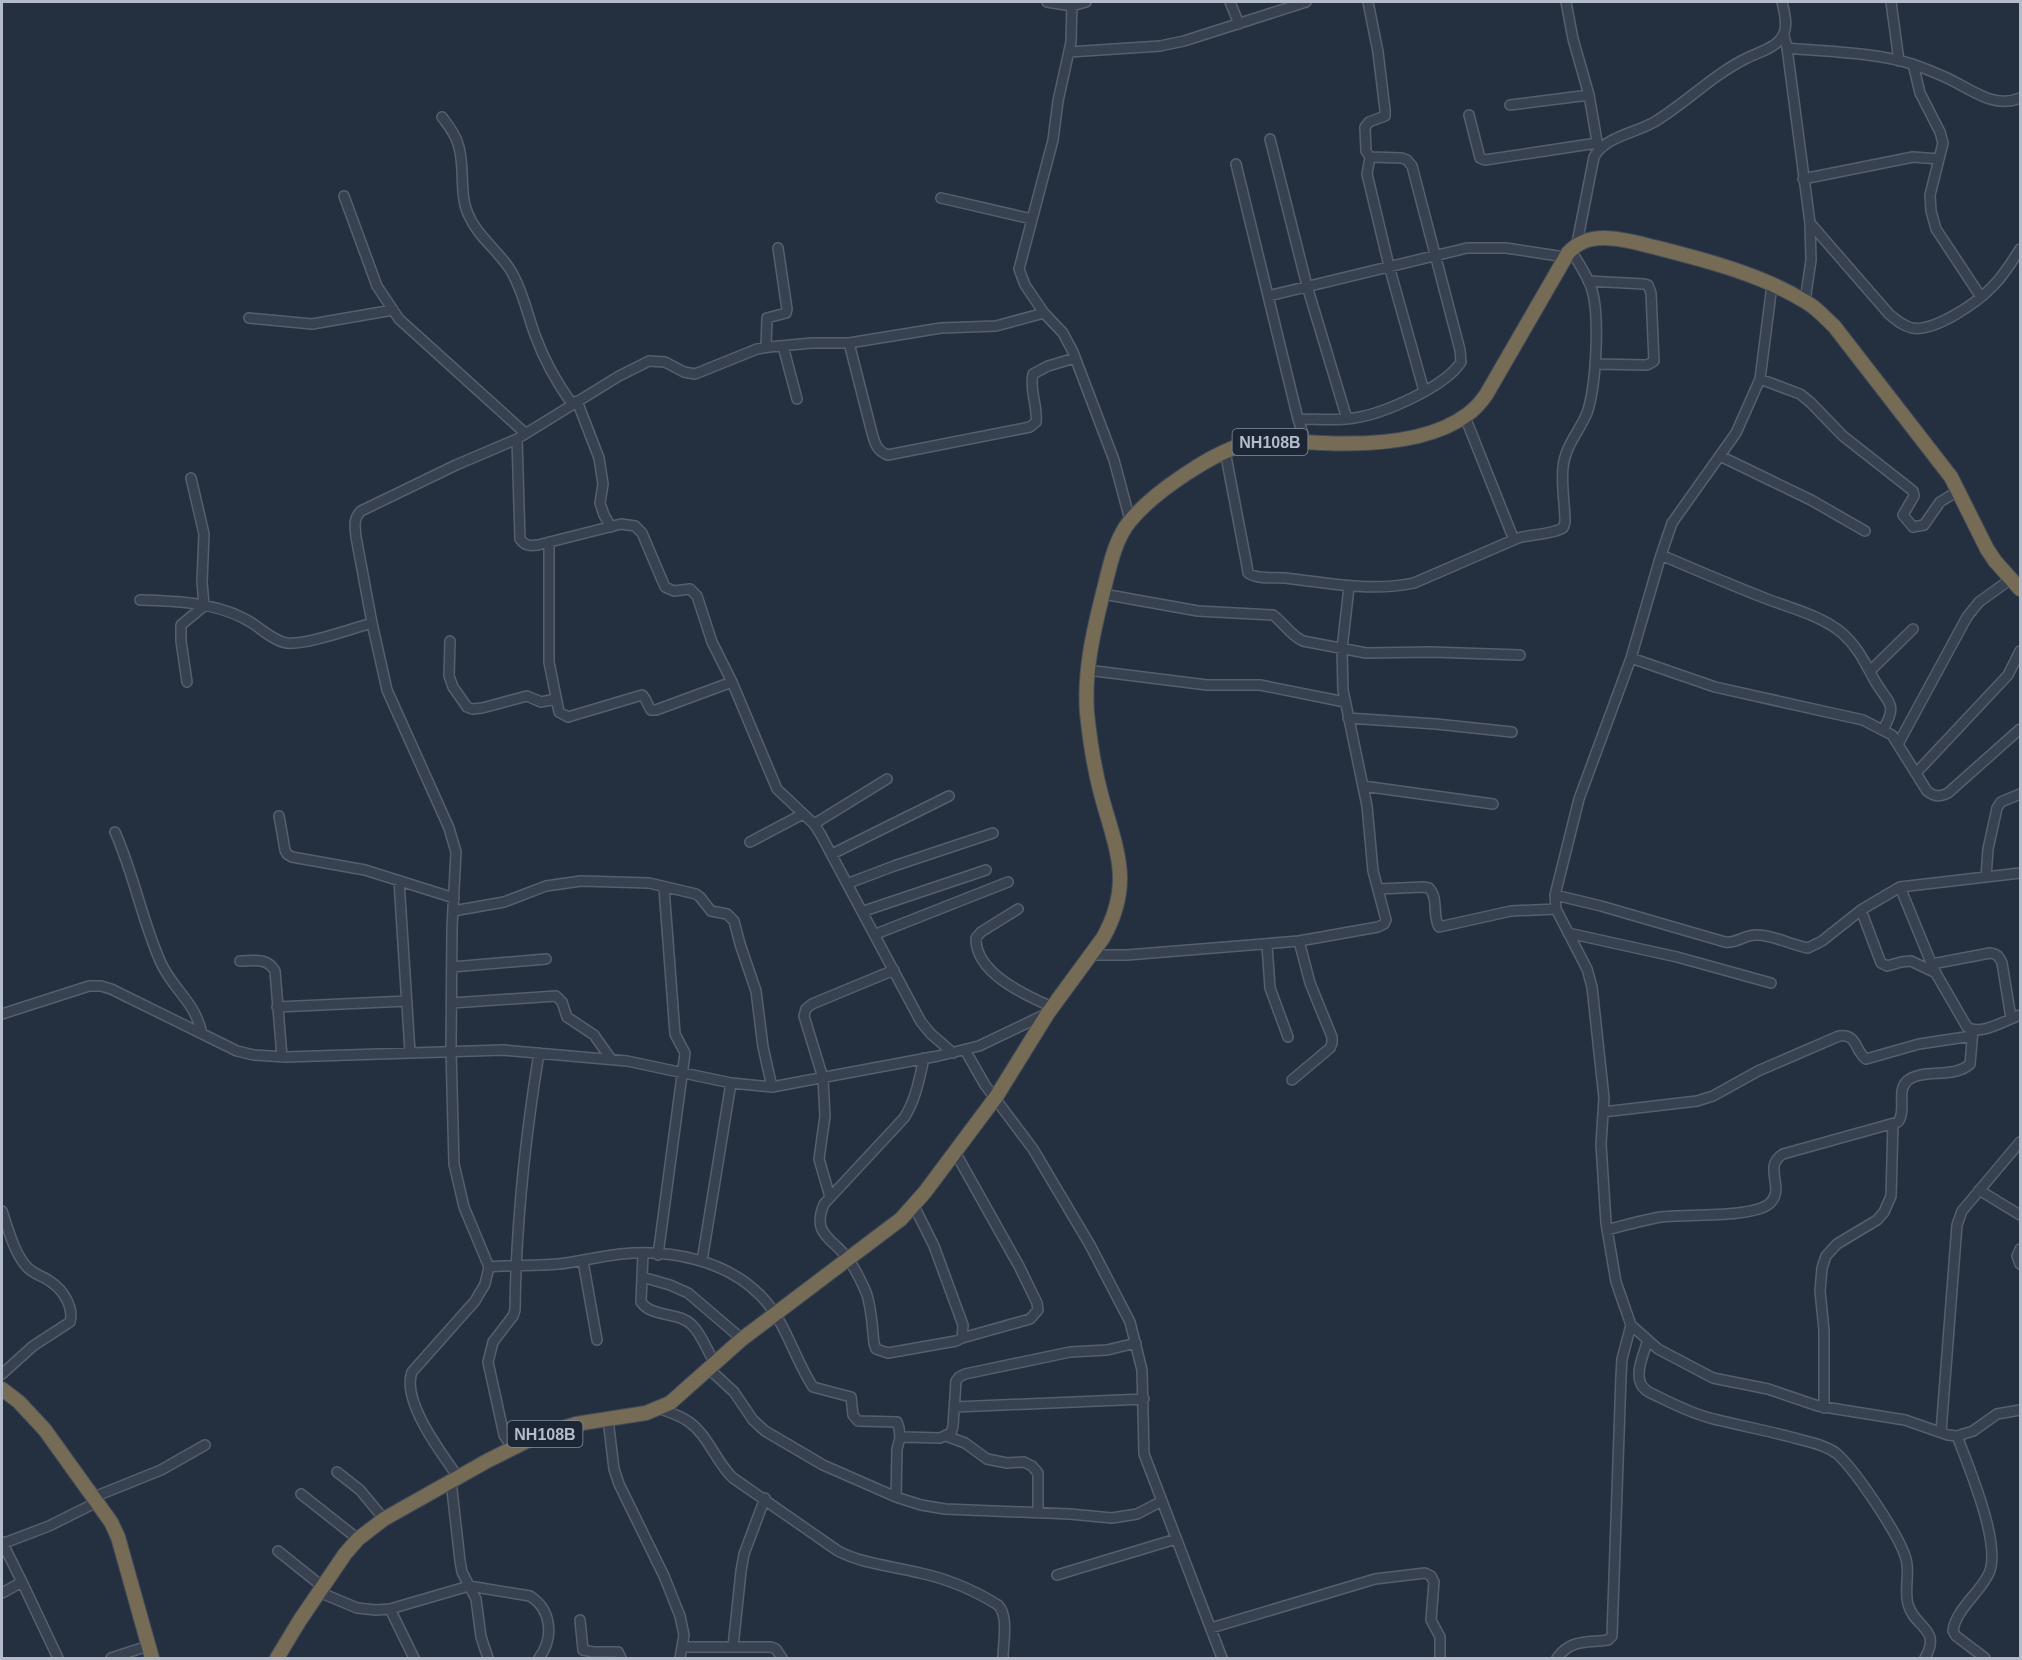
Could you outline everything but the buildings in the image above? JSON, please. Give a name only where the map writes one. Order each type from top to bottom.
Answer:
[{"type":"highway","points":[[1571,250],[1589,239],[1618,238],[1687,255],[1772,285],[1804,301],[1834,326],[1951,477],[1987,549],[2016,584]]},
{"type":"highway","name":"NH108B","points":[[278,1659],[345,1554],[358,1539],[384,1519],[537,1436],[566,1427],[646,1413],[658,1408],[680,1395],[742,1339],[901,1219],[914,1206],[996,1097],[1050,1010],[1111,924],[1119,896],[1120,863],[1092,756],[1087,714],[1087,670],[1103,594],[1117,546],[1130,520],[1176,482],[1226,451],[1252,443],[1364,443],[1398,440],[1442,429],[1464,417],[1477,406],[1491,386],[1571,250]]},
{"type":"highway","points":[[2,1389],[19,1402],[45,1430],[95,1500],[118,1537],[150,1652]]},
{"type":"street","points":[[1047,2],[1072,4],[1086,2]]},
{"type":"street","points":[[1230,2],[1239,24]]},
{"type":"street","points":[[1069,51],[1160,46],[1184,41],[1306,2]]},
{"type":"street","points":[[1298,418],[1347,418],[1376,413],[1424,391],[1449,376],[1461,362],[1460,350],[1412,166],[1402,158],[1370,156],[1366,151],[1365,127],[1369,122],[1385,116],[1378,52],[1368,2]]},
{"type":"street","points":[[1226,451],[1248,573],[1254,576],[1349,587],[1414,583],[1514,540],[1533,534],[1557,532],[1563,528],[1565,522],[1562,468],[1567,448],[1586,414],[1592,393],[1595,364],[1595,304],[1588,281],[1571,250],[1598,146],[1589,94],[1573,39],[1566,2]]},
{"type":"street","points":[[1782,2],[1786,28],[1784,35],[1797,112],[1809,223],[1811,260],[1804,301]]},
{"type":"street","points":[[1891,2],[1899,61]]},
{"type":"street","points":[[1072,4],[1069,51],[1058,101],[1053,140],[1019,268],[1025,285],[1044,313],[1063,333],[1075,358],[1114,460],[1130,520]]},
{"type":"street","points":[[1469,115],[1480,158],[1485,160],[1598,146],[1657,121],[1707,83],[1741,61],[1771,47],[1784,35]]},
{"type":"street","points":[[1787,48],[1881,57],[1913,64],[1998,102],[2020,98]]},
{"type":"street","points":[[1913,64],[1920,93],[1940,132],[1943,143],[1930,195],[1936,229],[1981,297]]},
{"type":"street","points":[[1510,105],[1589,94]]},
{"type":"street","points":[[442,117],[454,133],[459,146],[464,202],[468,216],[510,269],[520,288],[546,360],[560,387],[574,403],[599,458],[603,484],[601,509],[611,527]]},
{"type":"street","points":[[1270,139],[1307,286],[1347,418]]},
{"type":"street","points":[[1370,156],[1367,174],[1389,266],[1424,391]]},
{"type":"street","points":[[1803,179],[1917,157],[1930,160],[1939,159]]},
{"type":"street","points":[[1236,164],[1306,443]]},
{"type":"street","points":[[344,196],[377,286],[399,319],[521,436],[520,539],[523,543],[530,546],[611,527],[628,524],[635,526],[642,533],[665,587],[669,590],[690,589],[697,596],[712,642],[732,682],[777,789],[814,824],[849,882],[921,1022],[953,1053]]},
{"type":"street","points":[[941,198],[1032,219]]},
{"type":"street","points":[[1809,223],[1889,314],[1902,324],[1914,328],[1932,326],[1981,297],[2006,272],[2020,249]]},
{"type":"street","points":[[1268,296],[1435,254],[1484,247],[1571,250]]},
{"type":"street","points":[[766,347],[767,318],[783,315],[787,309],[778,248]]},
{"type":"street","points":[[1588,281],[1644,284],[1650,289],[1652,303],[1654,361],[1647,365],[1595,364]]},
{"type":"street","points":[[1772,285],[1760,379],[1736,433],[1672,523],[1631,658],[1579,799],[1555,895],[1556,909],[1587,969],[1592,987],[1604,1098],[1601,1144],[1607,1230],[1616,1282],[1631,1324],[1658,1349],[1713,1377],[1768,1389],[1824,1407],[1905,1420],[1958,1436],[1973,1431],[1997,1414],[2020,1410]]},
{"type":"street","points":[[249,318],[312,324],[393,310]]},
{"type":"street","points":[[488,1659],[481,1636],[476,1599],[460,1561],[455,1479],[423,1422],[410,1387],[412,1372],[476,1301],[485,1284],[489,1267],[467,1215],[458,1188],[454,1164],[451,1050],[453,911],[457,862],[449,828],[387,690],[356,537],[354,522],[356,516],[361,511],[521,436],[619,376],[649,361],[665,362],[684,372],[695,374],[766,347],[849,343],[941,328],[996,326],[1044,313]]},
{"type":"street","points":[[849,343],[872,433],[881,453],[888,455],[1030,426],[1036,422],[1032,381],[1034,374],[1048,366],[1075,358]]},
{"type":"street","points":[[783,346],[797,399]]},
{"type":"street","points":[[1760,379],[1800,394],[1843,436],[1913,491],[1914,496],[1903,515],[1913,527],[1924,525],[1940,502],[1958,491]]},
{"type":"street","points":[[1464,417],[1514,540]]},
{"type":"street","points":[[1720,456],[1811,500],[1865,531]]},
{"type":"street","points":[[191,478],[204,534],[202,582],[204,606]]},
{"type":"street","points":[[549,542],[549,662],[560,712],[568,717],[642,695],[648,707],[656,710],[732,682]]},
{"type":"street","points":[[1661,555],[1832,626],[1857,648],[1892,707],[1884,730]]},
{"type":"street","points":[[1898,744],[1967,617],[1979,602],[2016,584]]},
{"type":"street","points":[[1091,955],[1127,956],[1267,945],[1378,927],[1384,924],[1386,915],[1372,860],[1367,806],[1345,702],[1342,649],[1349,587]]},
{"type":"street","points":[[1103,594],[1198,611],[1273,615],[1295,637],[1342,649],[1381,654],[1431,652],[1520,655]]},
{"type":"street","points":[[140,600],[172,601],[227,610],[284,643],[300,643],[372,623]]},
{"type":"street","points":[[187,682],[181,625],[204,606]]},
{"type":"street","points":[[1870,671],[1913,629]]},
{"type":"street","points":[[450,641],[449,676],[453,687],[467,707],[482,708],[521,697],[532,697],[541,702],[556,699]]},
{"type":"street","points":[[1917,772],[2008,675],[2020,651]]},
{"type":"street","points":[[1631,658],[1715,687],[1863,720],[1892,735],[1933,796],[1948,793],[2020,729]]},
{"type":"street","points":[[1087,670],[1208,685],[1260,685],[1345,702]]},
{"type":"street","points":[[1348,718],[1512,732]]},
{"type":"street","points":[[814,824],[887,779]]},
{"type":"street","points":[[1363,786],[1493,804]]},
{"type":"street","points":[[1986,877],[1988,849],[1997,808],[2001,802],[2020,794]]},
{"type":"street","points":[[832,854],[949,796]]},
{"type":"street","points":[[750,842],[804,814]]},
{"type":"street","points":[[279,816],[285,850],[292,857],[339,864],[454,898]]},
{"type":"street","points":[[115,832],[161,963],[193,1008],[202,1034]]},
{"type":"street","points":[[849,882],[993,833]]},
{"type":"street","points":[[864,911],[986,870]]},
{"type":"street","points":[[1555,895],[1725,942],[1737,942],[1745,937],[1759,934],[1808,948],[1822,941],[1861,910],[1900,887],[2020,873]]},
{"type":"street","points":[[399,881],[410,1052]]},
{"type":"street","points":[[453,911],[504,902],[546,886],[565,883],[640,882],[696,894],[711,911],[732,917],[756,991],[763,1047],[772,1088]]},
{"type":"street","points":[[876,934],[1008,882]]},
{"type":"street","points":[[1607,1230],[1659,1217],[1747,1212],[1764,1208],[1776,1195],[1773,1164],[1776,1158],[1783,1154],[1893,1124],[1902,1113],[1902,1088],[1905,1083],[1920,1076],[1966,1068],[1971,1059],[1973,1033],[1963,1022],[1934,968],[1900,887]]},
{"type":"street","points":[[658,1255],[684,1072],[684,1049],[675,1034],[663,888]]},
{"type":"street","points":[[1378,890],[1429,888],[1434,898],[1439,927],[1511,911],[1556,909]]},
{"type":"street","points":[[1018,909],[981,932],[976,938],[976,946],[990,968],[1002,981],[1050,1010]]},
{"type":"street","points":[[1603,1112],[1696,1101],[1713,1096],[1758,1071],[1839,1036],[1846,1035],[1853,1038],[1861,1056],[1872,1059],[1902,1048],[1973,1033],[2016,1017],[2002,963],[1996,953],[1934,968],[1911,961],[1887,966],[1881,963],[1861,910]]},
{"type":"street","points":[[1568,933],[1677,957],[1771,983]]},
{"type":"street","points":[[1292,1080],[1330,1048],[1332,1043],[1310,983],[1299,941]]},
{"type":"street","points":[[1267,945],[1270,988],[1288,1037]]},
{"type":"street","points":[[452,967],[546,959]]},
{"type":"street","points":[[240,962],[265,961],[271,965],[276,978],[282,1057]]},
{"type":"street","points":[[830,1197],[819,1159],[825,1116],[823,1078],[806,1027],[804,1016],[806,1008],[894,970]]},
{"type":"street","points":[[2,1014],[89,986],[101,986],[237,1051],[254,1055],[282,1057],[503,1050],[611,1059],[731,1083],[772,1088],[965,1050],[987,1043],[1050,1010]]},
{"type":"street","points":[[452,1004],[556,996],[562,1002],[567,1017],[594,1035],[611,1059]]},
{"type":"street","points":[[277,1007],[407,1001]]},
{"type":"street","points":[[965,1050],[985,1085],[1033,1149],[1090,1245],[1130,1322],[1142,1370],[1144,1454],[1222,1659]]},
{"type":"street","points":[[512,1448],[504,1435],[488,1362],[493,1342],[515,1311],[515,1265],[526,1137],[539,1053]]},
{"type":"street","points":[[924,1058],[916,1094],[904,1118],[824,1204],[819,1220],[821,1229],[827,1237],[848,1258],[869,1301],[876,1349],[888,1353],[956,1341],[1030,1319],[1038,1310],[1037,1303],[1015,1258],[955,1152]]},
{"type":"street","points":[[702,1261],[731,1083]]},
{"type":"street","points":[[1824,1407],[1824,1330],[1820,1291],[1822,1268],[1826,1256],[1837,1245],[1877,1220],[1884,1212],[1891,1196],[1893,1124]]},
{"type":"street","points":[[1941,1432],[1954,1238],[1959,1218],[1979,1190],[2020,1142]]},
{"type":"street","points":[[1979,1190],[2020,1215]]},
{"type":"street","points":[[914,1206],[940,1263],[963,1325],[962,1338]]},
{"type":"street","points":[[2,1211],[23,1262],[34,1273],[58,1287],[64,1294],[72,1315],[70,1322],[33,1346],[2,1374]]},
{"type":"street","points":[[2020,1249],[2017,1256],[2020,1264]]},
{"type":"street","points":[[489,1267],[555,1264],[620,1254],[644,1254],[687,1257],[729,1272],[760,1296],[776,1315],[813,1387],[850,1397],[854,1415],[858,1421],[897,1422],[900,1438],[897,1449],[896,1497]]},
{"type":"street","points":[[644,1254],[640,1302],[644,1306],[680,1318],[692,1325],[711,1365],[734,1392],[753,1420],[765,1431],[823,1466],[896,1497],[921,1505],[945,1509],[1112,1518],[1126,1517],[1162,1501]]},
{"type":"street","points":[[583,1261],[597,1340]]},
{"type":"street","points":[[642,1277],[688,1293],[742,1339]]},
{"type":"street","points":[[1557,1659],[1563,1649],[1569,1645],[1608,1640],[1612,1636],[1622,1359],[1631,1324]]},
{"type":"street","points":[[1648,1340],[1638,1374],[1644,1389],[1673,1404],[1715,1420],[1759,1428],[1822,1446],[1834,1452],[1848,1464],[1864,1485],[1906,1558],[1907,1603],[1912,1614],[1928,1631],[1931,1638],[1925,1659]]},
{"type":"street","points":[[946,1436],[951,1433],[953,1426],[956,1381],[965,1374],[1070,1352],[1107,1350],[1136,1343]]},
{"type":"street","points":[[955,1407],[1144,1399]]},
{"type":"street","points":[[658,1408],[689,1421],[698,1430],[728,1473],[820,1540],[852,1558],[939,1578],[998,1605],[1002,1609],[1003,1618],[1003,1659]]},
{"type":"street","points":[[608,1419],[614,1469],[619,1484],[664,1576],[680,1616],[684,1635],[680,1655],[733,1647],[771,1647],[776,1649],[782,1659]]},
{"type":"street","points":[[900,1438],[946,1436],[965,1443],[987,1459],[999,1462],[1024,1462],[1038,1473],[1038,1513]]},
{"type":"street","points":[[1958,1436],[1980,1498],[1993,1561],[1990,1572],[1967,1603],[1953,1631],[1985,1659]]},
{"type":"street","points":[[58,1659],[2,1543],[49,1526],[95,1500],[161,1470],[205,1445]]},
{"type":"street","points":[[337,1472],[360,1490],[384,1519]]},
{"type":"street","points":[[301,1494],[358,1539]]},
{"type":"street","points":[[733,1647],[744,1554],[765,1498]]},
{"type":"street","points":[[1057,1575],[1176,1539]]},
{"type":"street","points":[[278,1551],[321,1589],[357,1608],[390,1609],[469,1586],[522,1594],[538,1602],[549,1623],[548,1642],[539,1659]]},
{"type":"street","points":[[1211,1628],[1375,1579],[1425,1573],[1431,1576],[1434,1582],[1431,1620],[1440,1637],[1440,1659]]},
{"type":"street","points":[[2,1593],[22,1582]]},
{"type":"street","points":[[390,1609],[414,1659]]},
{"type":"street","points":[[580,1620],[584,1650],[618,1652],[621,1659]]},
{"type":"street","points":[[111,1659],[150,1652]]}]
